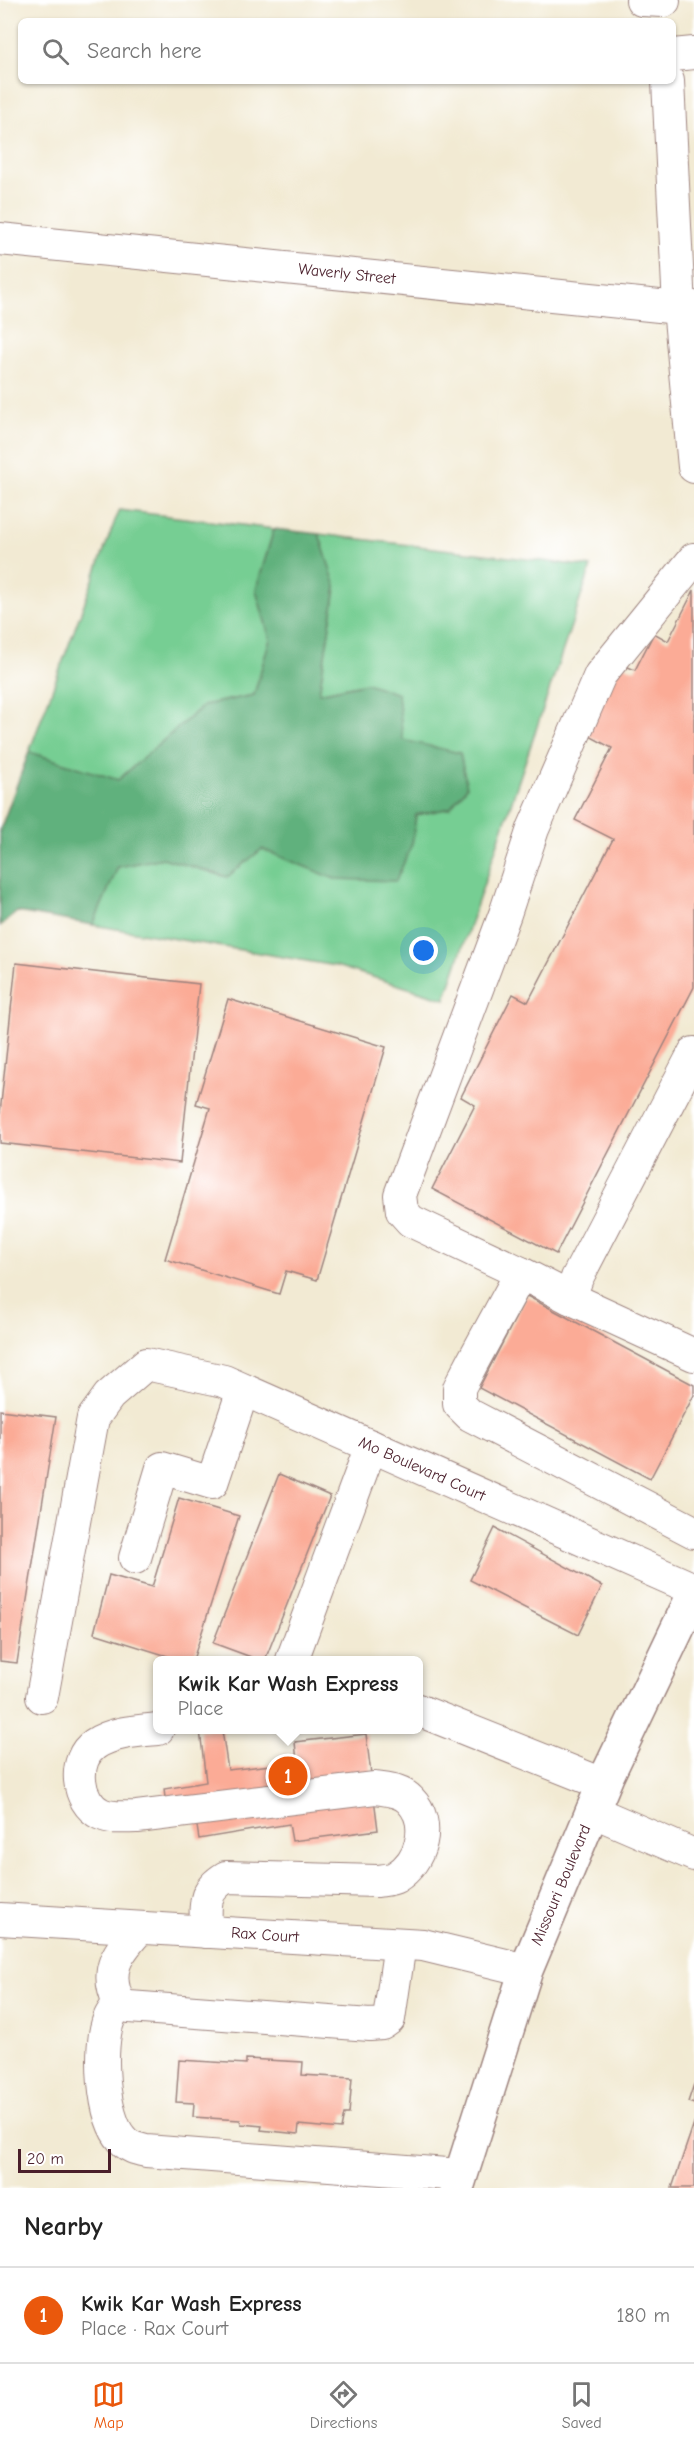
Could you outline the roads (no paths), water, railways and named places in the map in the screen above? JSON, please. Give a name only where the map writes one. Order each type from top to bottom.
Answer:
[{"type":"main road","name":"Missouri Boulevard","points":[[458,2182],[526,1970],[598,1798],[694,1594]]},
{"type":"street","points":[[676,55],[694,53]]},
{"type":"street","points":[[668,84],[686,307],[694,467]]},
{"type":"street","name":"Waverly Street","points":[[0,239],[686,307]]},
{"type":"street","points":[[694,559],[600,675],[532,829],[445,1078],[400,1195],[402,1210],[411,1221],[694,1355]]},
{"type":"street","points":[[570,1298],[577,1278],[694,1053]]},
{"type":"street","points":[[521,1273],[459,1388],[459,1404],[470,1415],[694,1532]]},
{"type":"street","name":"Mo Boulevard Court","points":[[42,1697],[93,1418],[109,1396],[146,1364],[224,1381],[694,1589]]},
{"type":"street","points":[[135,1557],[162,1468],[212,1483],[243,1390]]},
{"type":"street","points":[[293,1656],[371,1446]]},
{"type":"street","points":[[423,1712],[598,1798],[694,1854]]},
{"type":"street","points":[[153,1730],[111,1737],[94,1745],[81,1762],[80,1783],[86,1802],[101,1814],[118,1818],[375,1788],[394,1790],[410,1799],[420,1814],[423,1834],[419,1852],[409,1866],[394,1878],[377,1881],[226,1877],[212,1885],[206,1900],[206,1932]]},
{"type":"street","name":"Rax Court","points":[[0,1919],[423,1945],[526,1970]]},
{"type":"street","points":[[140,1928],[119,1951],[111,1975],[119,2003],[129,2007],[382,2024],[389,2019],[400,1944]]},
{"type":"street","points":[[119,2003],[109,2018],[105,2036],[106,2106],[113,2127],[123,2141],[134,2148],[458,2182]]},
{"type":"place","name":"Kwik Kar Wash Express","points":[[288,1776]]}]
